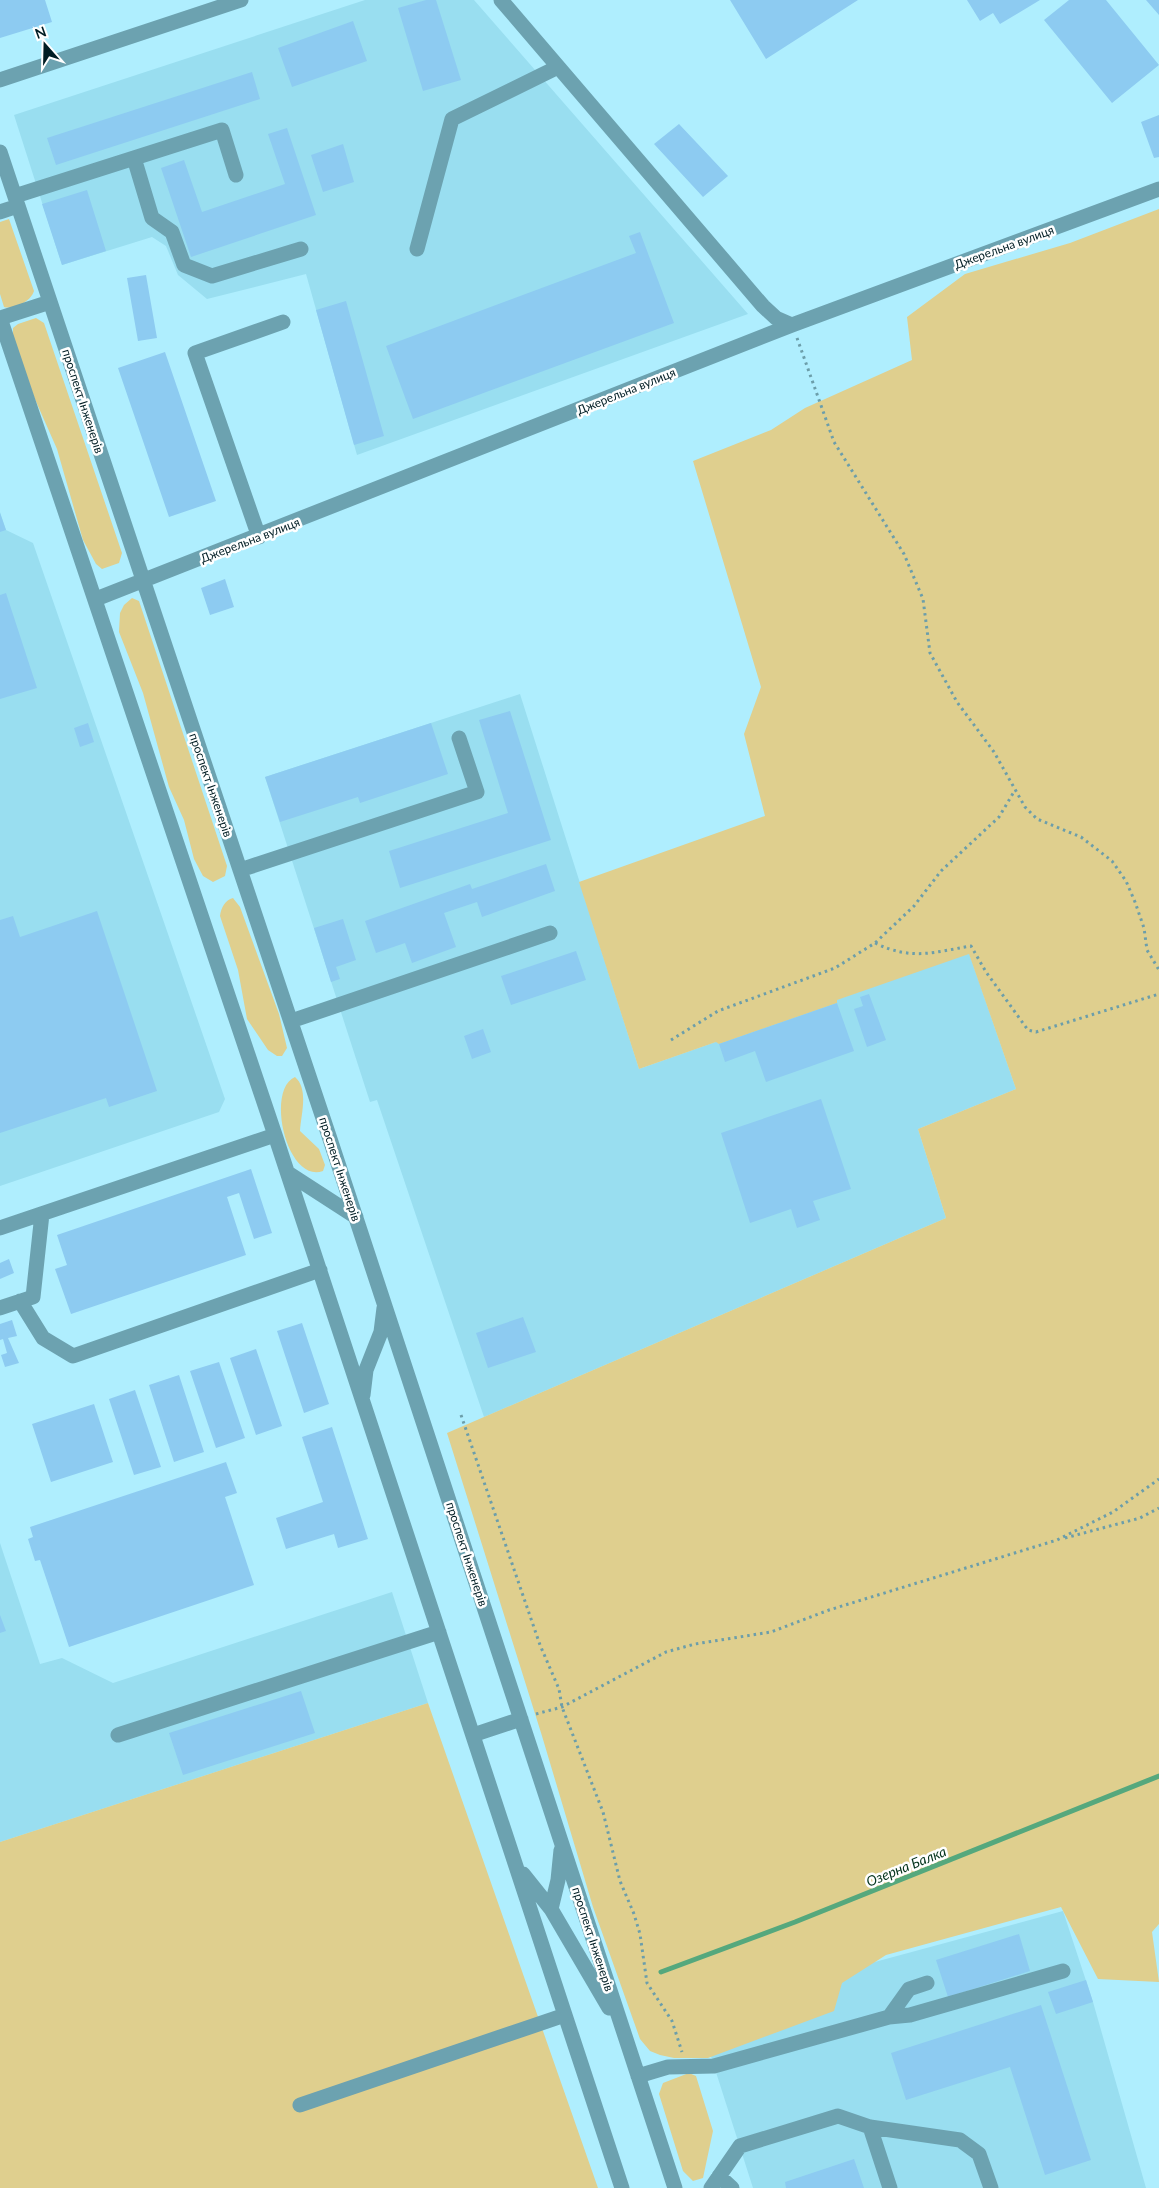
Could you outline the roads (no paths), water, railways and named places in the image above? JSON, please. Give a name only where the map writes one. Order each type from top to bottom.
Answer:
[{"type":"street","points":[[0,80],[241,0]]},
{"type":"street","points":[[501,0],[763,306],[776,318],[792,326]]},
{"type":"street","points":[[417,249],[452,119],[558,67]]},
{"type":"street","points":[[0,212],[17,201],[134,158],[222,130],[236,174]]},
{"type":"street","name":"проспект Інженерів","points":[[0,152],[385,1304],[675,2188]]},
{"type":"street","points":[[134,158],[152,218],[172,232],[184,265],[212,276],[301,249]]},
{"type":"street","name":"Джерельна вулиця","points":[[96,599],[259,537],[792,326],[1159,189]]},
{"type":"street","points":[[50,302],[0,318],[276,1135],[622,2188]]},
{"type":"street","points":[[259,537],[195,353],[283,322]]},
{"type":"street","points":[[240,870],[477,792],[460,738]]},
{"type":"street","points":[[291,1021],[550,933]]},
{"type":"street","points":[[0,1228],[276,1135]]},
{"type":"street","points":[[288,1173],[356,1217]]},
{"type":"street","points":[[0,1308],[32,1297],[42,1214]]},
{"type":"street","points":[[20,1301],[43,1338],[73,1356],[320,1270]]},
{"type":"street","points":[[362,1398],[366,1370],[381,1332],[385,1304]]},
{"type":"street","points":[[118,1735],[439,1632]]},
{"type":"street","points":[[473,1735],[521,1718]]},
{"type":"street","points":[[551,1909],[558,1880],[562,1843]]},
{"type":"street","points":[[516,1865],[551,1909],[624,2033]]},
{"type":"street","points":[[638,2076],[668,2067],[714,2066],[889,2017],[910,2015],[1063,1971]]},
{"type":"street","points":[[889,2017],[909,1989],[926,1983]]},
{"type":"street","points":[[300,2105],[565,2015]]},
{"type":"street","points":[[732,2188],[715,2182],[740,2146],[838,2116],[870,2127],[960,2140],[979,2154],[990,2188]]},
{"type":"street","points":[[870,2127],[890,2188]]},
{"type":"waterway","name":"Озерна Балка","points":[[661,1972],[795,1922],[1159,1776]]}]
